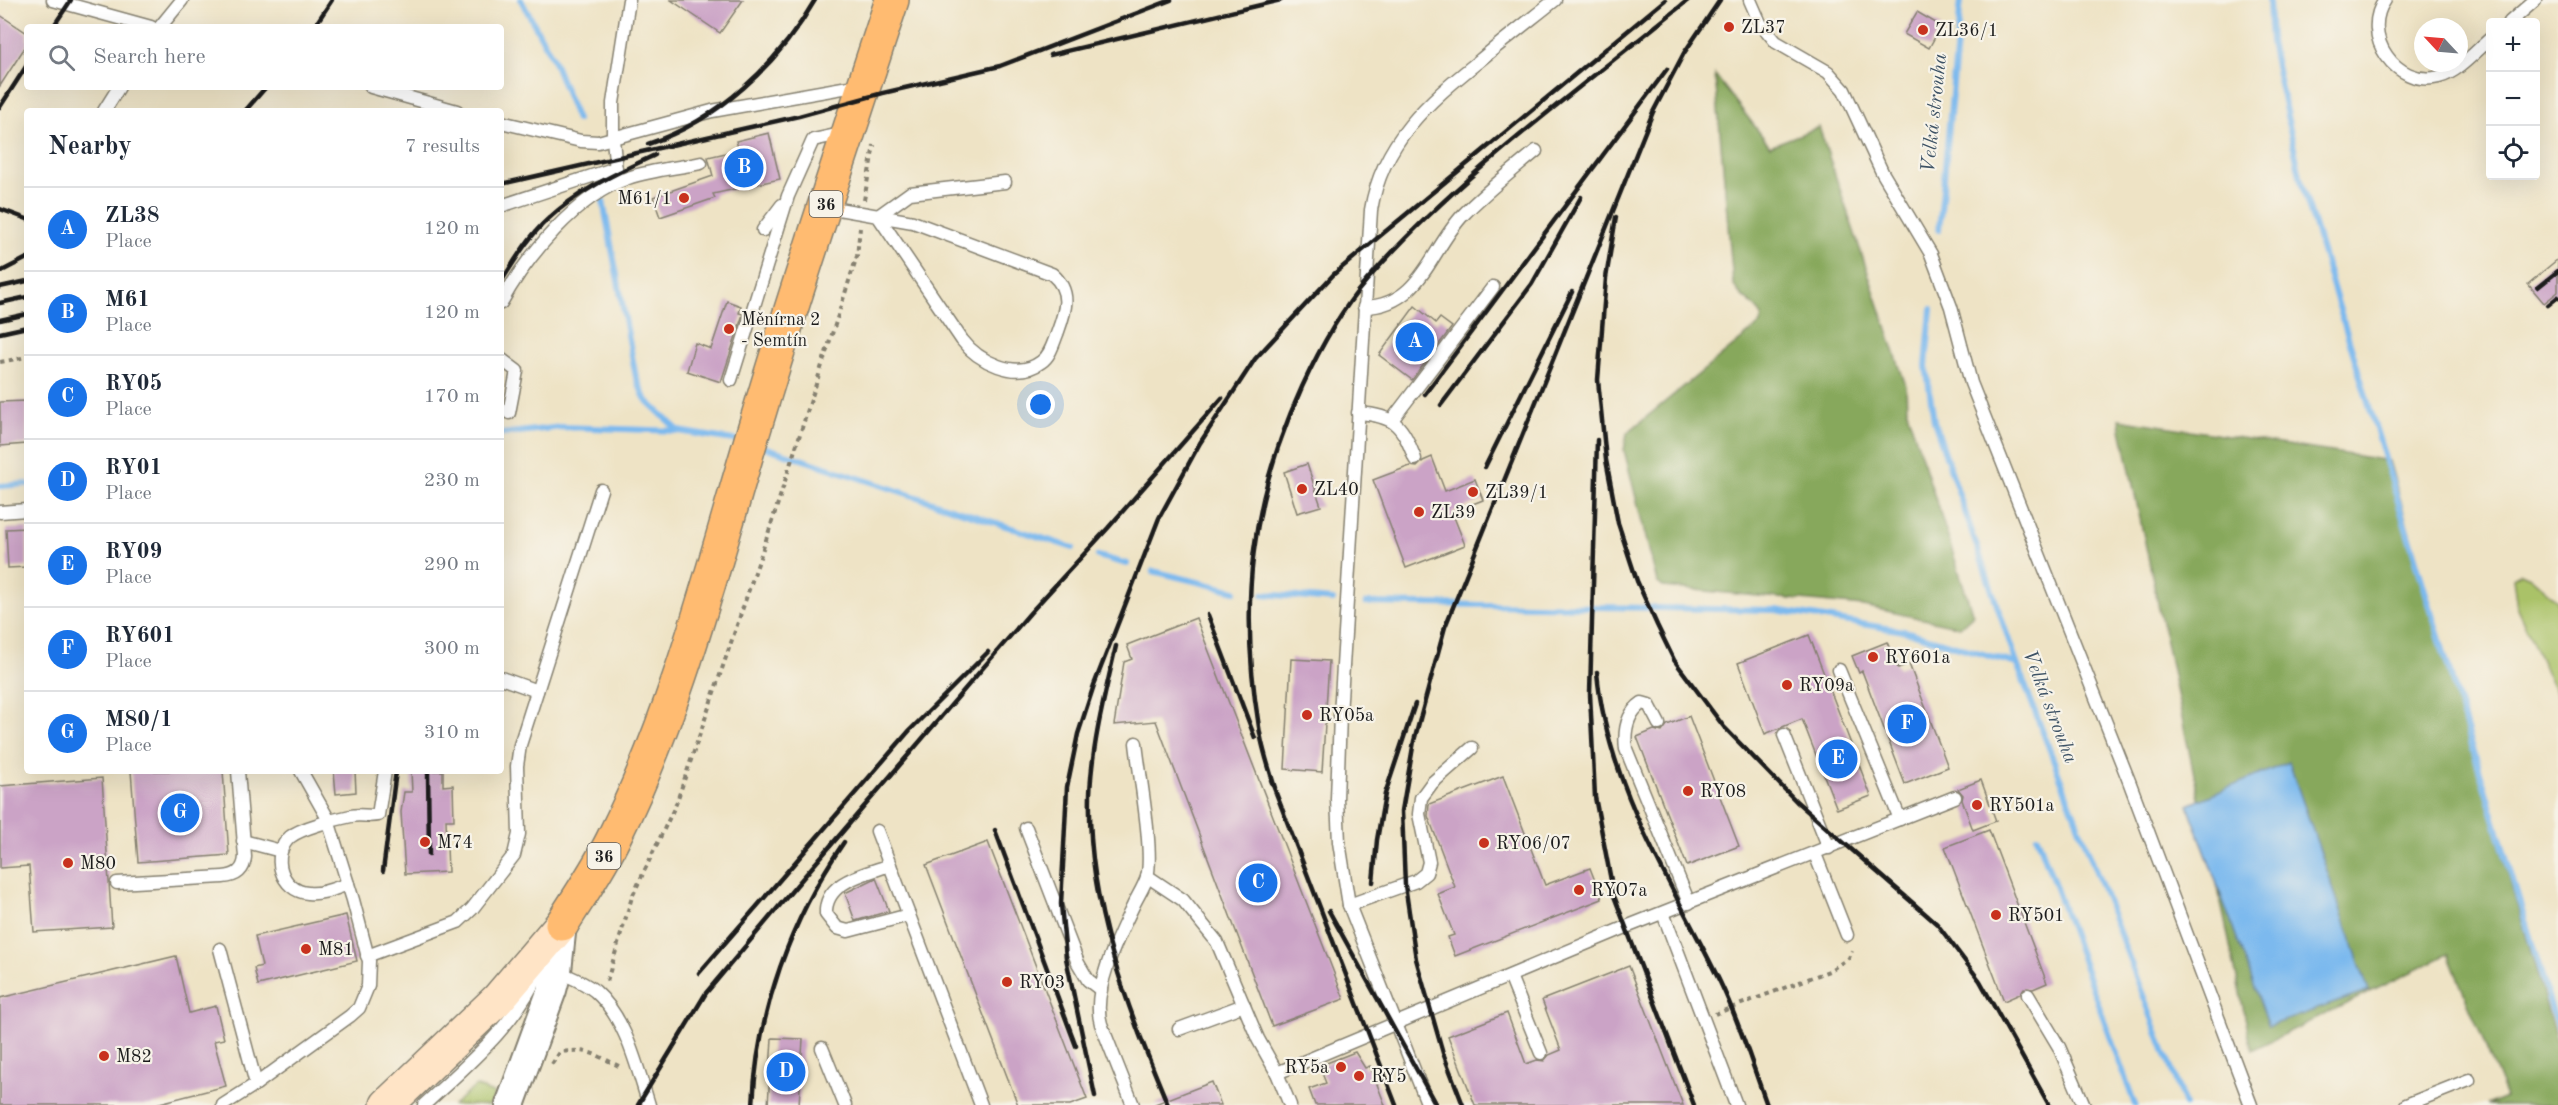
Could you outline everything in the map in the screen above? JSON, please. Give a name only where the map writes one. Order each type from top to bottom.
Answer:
[{"type":"main road","name":"36","points":[[562,924],[592,879],[615,835],[670,708],[760,408],[892,0]]},
{"type":"main road","points":[[387,1105],[498,999],[562,924]]},
{"type":"street","points":[[510,1105],[547,1005],[557,971],[562,924]]},
{"type":"lane","points":[[53,0],[140,24]]},
{"type":"lane","points":[[162,24],[182,0]]},
{"type":"lane","points":[[617,182],[613,139],[614,90],[629,0]]},
{"type":"lane","points":[[1428,1105],[1349,905],[1343,875],[1337,799],[1364,307],[1373,198],[1380,175],[1394,145],[1412,121],[1435,96],[1555,0]]},
{"type":"lane","points":[[1750,0],[1760,23],[1776,42],[1827,72],[1844,90],[1881,172],[1931,254],[1951,307],[1975,392],[2129,781],[2251,1105]]},
{"type":"lane","points":[[2385,0],[2377,13],[2376,27],[2379,40],[2384,54],[2394,66],[2409,75],[2423,78],[2438,77],[2452,72],[2486,42]]},
{"type":"lane","points":[[2515,18],[2535,0]]},
{"type":"lane","points":[[504,123],[581,141],[598,142],[712,111],[865,84]]},
{"type":"lane","points":[[106,108],[117,90]]},
{"type":"lane","points":[[382,90],[446,108]]},
{"type":"lane","points":[[731,380],[788,196],[813,140],[849,132]]},
{"type":"lane","points":[[1364,307],[1386,305],[1404,294],[1421,275],[1461,217],[1536,151]]},
{"type":"lane","points":[[504,298],[543,243],[585,203],[617,182],[700,163]]},
{"type":"lane","points":[[504,206],[616,168]]},
{"type":"lane","points":[[878,216],[910,193],[1005,182]]},
{"type":"lane","points":[[763,230],[788,196]]},
{"type":"lane","points":[[825,207],[878,216],[927,226],[1052,274],[1063,287],[1066,304],[1046,357],[1034,366],[1017,370],[976,356],[962,340],[878,216]]},
{"type":"lane","points":[[1392,420],[1492,288]]},
{"type":"lane","points":[[504,361],[517,371],[509,413]]},
{"type":"lane","points":[[1358,413],[1382,416],[1392,420],[1404,433],[1416,459]]},
{"type":"lane","points":[[367,956],[458,922],[472,909],[513,855],[519,834],[518,756],[601,489]]},
{"type":"lane","points":[[0,512],[24,510]]},
{"type":"lane","points":[[1839,670],[1900,819]]},
{"type":"lane","points":[[504,679],[537,691]]},
{"type":"lane","points":[[1659,724],[1649,705],[1642,703],[1638,706],[1626,728],[1626,749],[1689,903]]},
{"type":"lane","points":[[1784,735],[1829,848]]},
{"type":"lane","points":[[1133,1105],[1098,1014],[1101,990],[1118,938],[1147,876],[1146,830],[1136,743]]},
{"type":"lane","points":[[1349,905],[1416,881],[1426,873],[1429,862],[1419,814],[1421,798],[1432,783],[1472,748]]},
{"type":"lane","points":[[117,883],[237,874],[244,864],[238,774]]},
{"type":"lane","points":[[223,1105],[256,1084],[359,1008],[368,987],[370,975],[367,956],[348,884],[323,808],[303,774]]},
{"type":"lane","points":[[348,884],[315,893],[299,891],[286,882],[282,875],[279,860],[281,852],[296,833],[350,816],[378,815],[385,774]]},
{"type":"lane","points":[[1277,1073],[1663,913],[1955,797]]},
{"type":"lane","points":[[1026,828],[1078,963],[1088,980],[1101,990]]},
{"type":"lane","points":[[877,831],[981,1105]]},
{"type":"lane","points":[[243,841],[281,852]]},
{"type":"lane","points":[[1815,854],[1847,935]]},
{"type":"lane","points":[[890,865],[837,886],[828,900],[826,914],[837,928],[848,931],[909,915]]},
{"type":"lane","points":[[1147,876],[1183,900],[1208,928],[1226,959],[1257,1039],[1277,1073],[1290,1105]]},
{"type":"lane","points":[[1663,913],[1736,1105]]},
{"type":"lane","points":[[424,1105],[484,1048],[517,1009],[535,980],[562,924]]},
{"type":"lane","points":[[220,949],[256,1084]]},
{"type":"lane","points":[[557,971],[587,985],[603,999],[620,1026],[649,1105]]},
{"type":"lane","points":[[1510,976],[1541,1053]]},
{"type":"lane","points":[[2028,995],[2055,1039],[2084,1105]]},
{"type":"lane","points":[[1179,1029],[1244,1005]]},
{"type":"lane","points":[[822,1048],[845,1105]]},
{"type":"lane","points":[[2406,1105],[2469,1080]]},
{"type":"path","points":[[0,362],[24,358]]},
{"type":"path","points":[[603,999],[625,917],[632,897],[676,804],[796,446]]},
{"type":"path","points":[[1703,1018],[1829,972],[1849,958],[1852,951],[1847,935]]},
{"type":"path","points":[[547,1071],[560,1052],[588,1050],[638,1072]]},
{"type":"green space","points":[[1715,75],[1770,146],[1819,127],[1906,386],[1907,411],[1973,615],[1960,627],[1863,606],[1663,587],[1657,582],[1624,450],[1627,433],[1760,324],[1762,316],[1739,293],[1733,283]]},
{"type":"green space","points":[[2119,419],[2389,461],[2558,1046],[2558,1105],[2486,1105],[2506,1097],[2448,954],[2252,1050]]},
{"type":"green space","points":[[2521,573],[2530,577],[2558,601],[2558,698],[2517,608],[2513,578]]},
{"type":"green space","points":[[476,1086],[495,1094],[490,1105],[453,1105]]},
{"type":"water","points":[[2289,762],[2369,991],[2269,1026],[2188,805]]},
{"type":"building","points":[[671,0],[743,0],[720,33]]},
{"type":"building","name":"ZL36/1","points":[[1917,12],[1941,26],[1929,48],[1904,34]]},
{"type":"building","points":[[0,15],[24,31],[24,49],[0,86]]},
{"type":"building","points":[[769,133],[780,179],[713,194],[715,198],[660,217],[653,197],[713,176],[708,157],[739,150],[736,141]]},
{"type":"building","points":[[2558,259],[2558,292],[2544,303],[2528,284]]},
{"type":"building","name":"Měnírna 2 - Semtín","points":[[727,301],[741,306],[739,313],[743,314],[721,382],[687,371],[695,343],[711,349]]},
{"type":"building","points":[[1415,306],[1436,323],[1440,318],[1452,327],[1412,380],[1379,355]]},
{"type":"building","points":[[24,401],[24,444],[0,446],[0,402]]},
{"type":"building","name":"ZL39","points":[[1432,457],[1445,491],[1475,479],[1483,500],[1452,512],[1465,545],[1406,568],[1373,480],[1410,466],[1417,467]]},
{"type":"building","name":"ZL40","points":[[1307,464],[1321,506],[1297,513],[1284,472]]},
{"type":"building","points":[[24,528],[24,567],[8,568],[6,529]]},
{"type":"building","points":[[1196,618],[1344,999],[1272,1026],[1156,721],[1114,725],[1124,662],[1132,659],[1127,645]]},
{"type":"building","name":"RY09a","points":[[1809,635],[1871,796],[1837,809],[1802,719],[1765,734],[1738,663]]},
{"type":"building","points":[[1887,642],[1898,668],[1909,664],[1948,767],[1905,784],[1862,671],[1859,673],[1852,656]]},
{"type":"building","name":"RY05a","points":[[1291,659],[1329,661],[1322,772],[1285,769]]},
{"type":"building","name":"RY08","points":[[1689,716],[1739,846],[1687,866],[1637,737],[1654,730],[1662,732],[1667,725]]},
{"type":"building","points":[[131,774],[223,774],[229,855],[138,862]]},
{"type":"building","points":[[334,774],[355,774],[356,792],[336,794]]},
{"type":"building","name":"M74","points":[[411,774],[443,774],[443,786],[453,785],[454,820],[446,820],[448,872],[405,874],[401,812],[404,792],[412,792]]},
{"type":"building","name":"RY06/07","points":[[1503,776],[1545,885],[1590,868],[1602,899],[1455,956],[1448,937],[1454,935],[1438,894],[1455,887],[1428,816],[1429,804]]},
{"type":"building","name":"M80","points":[[102,778],[112,927],[34,932],[29,866],[0,868],[0,786]]},
{"type":"building","name":"RY501a","points":[[1981,780],[1996,821],[1973,830],[1962,800],[1963,795],[1958,789]]},
{"type":"building","name":"RY501","points":[[1989,830],[2047,983],[2033,989],[2024,988],[2020,994],[2004,1001],[1945,847]]},
{"type":"building","name":"RY03","points":[[988,842],[1087,1099],[1070,1105],[1018,1105],[926,865]]},
{"type":"building","points":[[876,878],[889,911],[855,921],[845,893]]},
{"type":"building","name":"M81","points":[[346,915],[357,961],[258,985],[254,968],[262,966],[255,936]]},
{"type":"building","name":"M82","points":[[176,956],[189,1013],[216,1006],[224,1039],[214,1041],[226,1086],[152,1105],[0,1105],[0,998]]},
{"type":"building","points":[[1629,966],[1683,1105],[1475,1105],[1448,1036],[1507,1013],[1526,1064],[1537,1060],[1544,1061],[1549,1055],[1561,1050],[1542,1000]]},
{"type":"building","points":[[772,1038],[803,1039],[799,1105],[768,1105]]},
{"type":"building","name":"RY5","points":[[1355,1052],[1365,1068],[1370,1066],[1385,1105],[1315,1105],[1309,1089],[1326,1083],[1319,1066]]},
{"type":"building","points":[[1212,1082],[1221,1105],[1155,1105],[1155,1104]]},
{"type":"waterway","points":[[521,0],[553,59],[577,120]]},
{"type":"waterway","name":"Velká strouha","points":[[1939,230],[1961,0]]},
{"type":"waterway","points":[[2269,0],[2271,42],[2302,185],[2558,1029]]},
{"type":"waterway","points":[[603,201],[636,377],[645,399],[679,431]]},
{"type":"waterway","name":"Velká strouha","points":[[1931,309],[1926,366],[1934,421],[2017,664],[2185,1105]]},
{"type":"waterway","points":[[504,434],[562,427],[679,431],[739,441]]},
{"type":"waterway","points":[[758,445],[1073,548]]},
{"type":"waterway","points":[[0,486],[24,484]]},
{"type":"waterway","points":[[1098,556],[1127,564]]},
{"type":"waterway","points":[[1153,571],[1235,591]]},
{"type":"waterway","points":[[1263,594],[1333,600]]},
{"type":"waterway","points":[[1366,603],[1776,610],[1904,631],[2017,664]]},
{"type":"waterway","points":[[2037,836],[2135,1105]]},
{"type":"railway","points":[[55,24],[71,0]]},
{"type":"railway","points":[[316,24],[332,0]]},
{"type":"railway","points":[[648,144],[674,134],[699,120],[744,87],[783,46],[815,0]]},
{"type":"railway","points":[[504,183],[799,116],[883,93],[1000,66],[1171,0]]},
{"type":"railway","points":[[1050,55],[1281,0]]},
{"type":"railway","points":[[1095,1096],[1066,958],[1061,904],[1067,787],[1078,734],[1094,685],[1159,518],[1200,443],[1255,359],[1334,274],[1665,0]]},
{"type":"railway","points":[[1275,788],[1260,735],[1253,682],[1250,596],[1254,554],[1260,512],[1284,429],[1316,359],[1331,331],[1357,292],[1440,204],[1480,168],[1688,0]]},
{"type":"railway","points":[[1463,1105],[1443,1053],[1416,959],[1405,885],[1402,811],[1414,741],[1445,627],[1653,112],[1684,53],[1720,0]]},
{"type":"railway","points":[[1425,394],[1667,69]]},
{"type":"railway","points":[[0,107],[24,70]]},
{"type":"railway","points":[[248,108],[263,90]]},
{"type":"railway","points":[[504,278],[535,233],[572,199],[655,155]]},
{"type":"railway","points":[[1441,405],[1532,284],[1581,197]]},
{"type":"railway","points":[[0,209],[24,218]]},
{"type":"railway","points":[[1616,217],[1606,278],[1598,380],[1606,460],[1618,523],[1637,581],[1674,660],[1724,727],[1797,802],[1937,924],[1980,981],[2049,1105]]},
{"type":"railway","points":[[0,272],[24,260]]},
{"type":"railway","points":[[2538,287],[2558,271]]},
{"type":"railway","points":[[0,287],[24,282]]},
{"type":"railway","points":[[1485,467],[1572,292]]},
{"type":"railway","points":[[2548,305],[2558,297]]},
{"type":"railway","points":[[0,303],[24,298]]},
{"type":"railway","points":[[0,320],[24,315]]},
{"type":"railway","points":[[0,333],[24,328]]},
{"type":"railway","points":[[638,1105],[706,993],[1030,613],[1222,398]]},
{"type":"railway","points":[[1597,440],[1590,694],[1595,797],[1614,896],[1694,1105]]},
{"type":"railway","points":[[1208,615],[1255,738]]},
{"type":"railway","points":[[1116,646],[1100,719],[1091,775],[1091,835],[1095,875],[1102,915],[1124,991],[1168,1105]]},
{"type":"railway","points":[[699,973],[910,730],[988,652]]},
{"type":"railway","points":[[1597,672],[1603,714],[1627,794],[1662,870],[1727,997],[1767,1105]]},
{"type":"railway","points":[[1373,882],[1385,794],[1415,704]]},
{"type":"railway","points":[[383,871],[396,774]]},
{"type":"railway","points":[[428,774],[429,854]]},
{"type":"railway","points":[[1271,780],[1396,1105]]},
{"type":"railway","points":[[995,830],[1076,1046]]},
{"type":"railway","points":[[753,1105],[761,1035],[780,967],[808,902],[844,842]]},
{"type":"railway","points":[[1329,911],[1436,1105]]},
{"type":"place","name":"ZL37","points":[[1729,27]]},
{"type":"place","name":"ZL36/1","points":[[1923,30]]},
{"type":"place","name":"M61","points":[[744,168]]},
{"type":"place","name":"M61/1","points":[[684,198]]},
{"type":"place","name":"Měnírna 2 - Semtín","points":[[729,329]]},
{"type":"place","name":"ZL38","points":[[1415,342]]},
{"type":"place","name":"ZL40","points":[[1302,489]]},
{"type":"place","name":"ZL39/1","points":[[1473,492]]},
{"type":"place","name":"ZL39","points":[[1419,512]]},
{"type":"place","name":"RY601a","points":[[1873,657]]},
{"type":"place","name":"RY09a","points":[[1787,685]]},
{"type":"place","name":"RY05a","points":[[1307,715]]},
{"type":"place","name":"RY601","points":[[1907,724]]},
{"type":"place","name":"RY09","points":[[1838,759]]},
{"type":"place","name":"RY08","points":[[1688,791]]},
{"type":"place","name":"RY501a","points":[[1977,805]]},
{"type":"place","name":"M80/1","points":[[180,813]]},
{"type":"place","name":"M74","points":[[425,842]]},
{"type":"place","name":"RY06/07","points":[[1484,843]]},
{"type":"place","name":"M80","points":[[68,863]]},
{"type":"place","name":"RY05","points":[[1258,883]]},
{"type":"place","name":"RYO7a","points":[[1579,890]]},
{"type":"place","name":"RY501","points":[[1996,915]]},
{"type":"place","name":"M81","points":[[306,949]]},
{"type":"place","name":"RY03","points":[[1007,982]]},
{"type":"place","name":"M82","points":[[104,1056]]},
{"type":"place","name":"RY5a","points":[[1341,1067]]},
{"type":"place","name":"RY01","points":[[786,1072]]},
{"type":"place","name":"RY5","points":[[1359,1076]]}]
